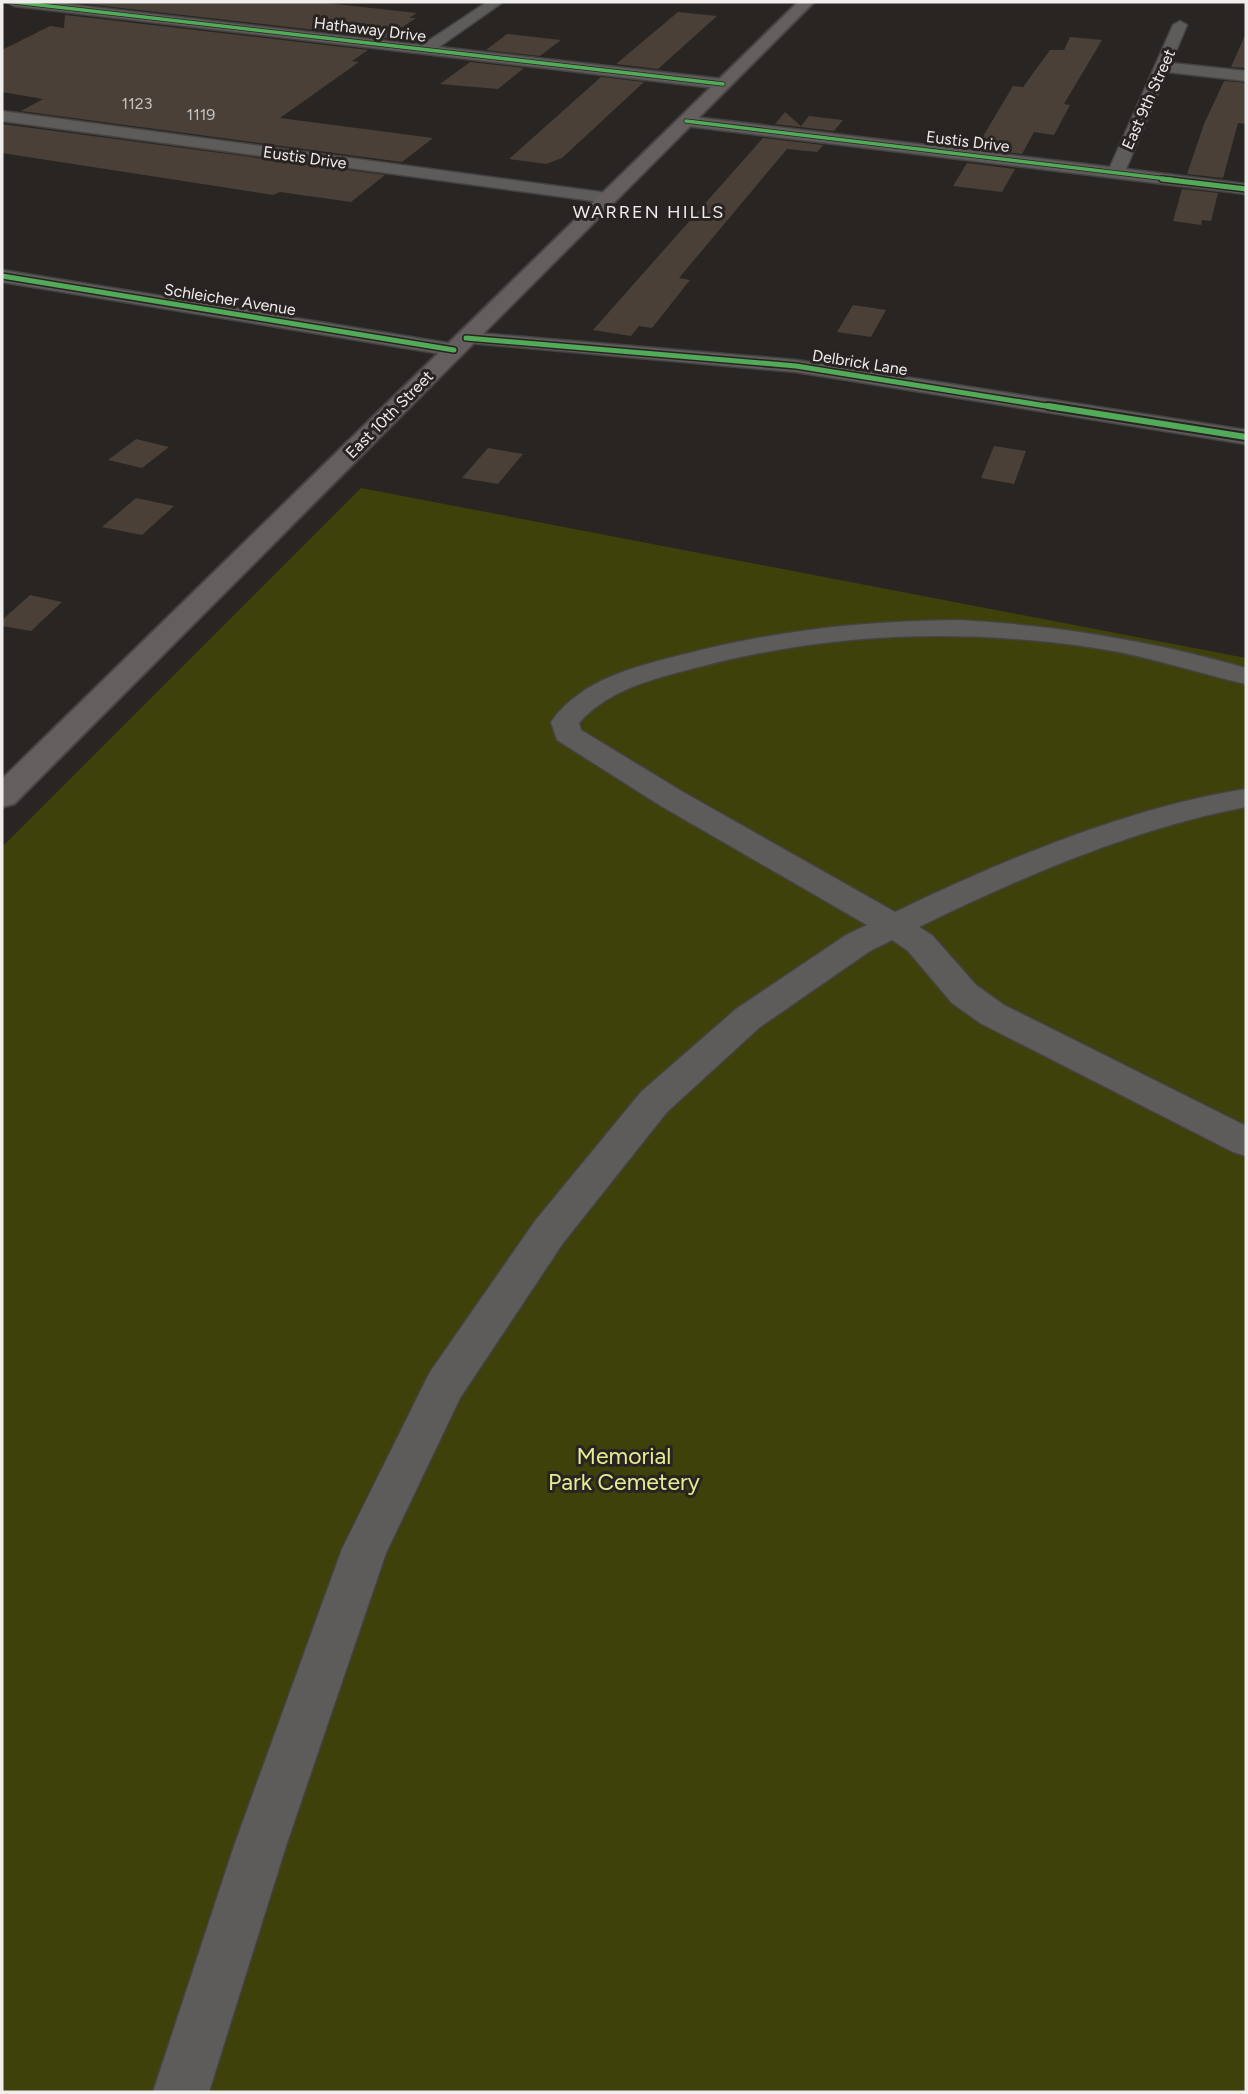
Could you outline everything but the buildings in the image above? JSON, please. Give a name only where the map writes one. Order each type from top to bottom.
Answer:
[{"type":"main road","name":"East 10th Street","points":[[2,797],[806,2]]},
{"type":"street","name":"Hathaway Drive","points":[[14,2],[723,84]]},
{"type":"street","points":[[426,49],[496,2]]},
{"type":"street","name":"East 9th Street","points":[[1115,173],[1180,26]]},
{"type":"street","points":[[1161,66],[1246,76]]},
{"type":"street","name":"Eustis Drive","points":[[2,116],[607,198]]},
{"type":"street","name":"Eustis Drive","points":[[686,121],[1246,189]]},
{"type":"street","name":"Schleicher Avenue","points":[[2,276],[460,344]]},
{"type":"street","name":"Delbrick Lane","points":[[460,344],[796,366],[1246,437]]},
{"type":"street","points":[[1246,676],[1212,665],[1126,645],[1038,632],[953,626],[869,628],[798,636],[721,651],[640,676],[588,699],[573,711],[565,722],[567,734],[660,792],[860,909],[894,925],[920,943],[964,993],[992,1014],[1246,1142]]},
{"type":"street","points":[[181,2092],[265,1833],[365,1549],[445,1385],[549,1232],[654,1102],[748,1018],[858,943],[966,891],[1114,833],[1212,804],[1246,798]]},
{"type":"green space","name":"Memorial Park Cemetery","points":[[361,488],[1246,658],[1246,2092],[2,2092],[2,847]]},
{"type":"cycle path","points":[[14,2],[723,84]]},
{"type":"cycle path","points":[[686,121],[1246,189]]},
{"type":"cycle path","points":[[2,276],[454,350]]},
{"type":"cycle path","points":[[466,338],[796,366],[1246,437]]},
{"type":"district","name":"WARREN HILLS","points":[[649,212]]}]
